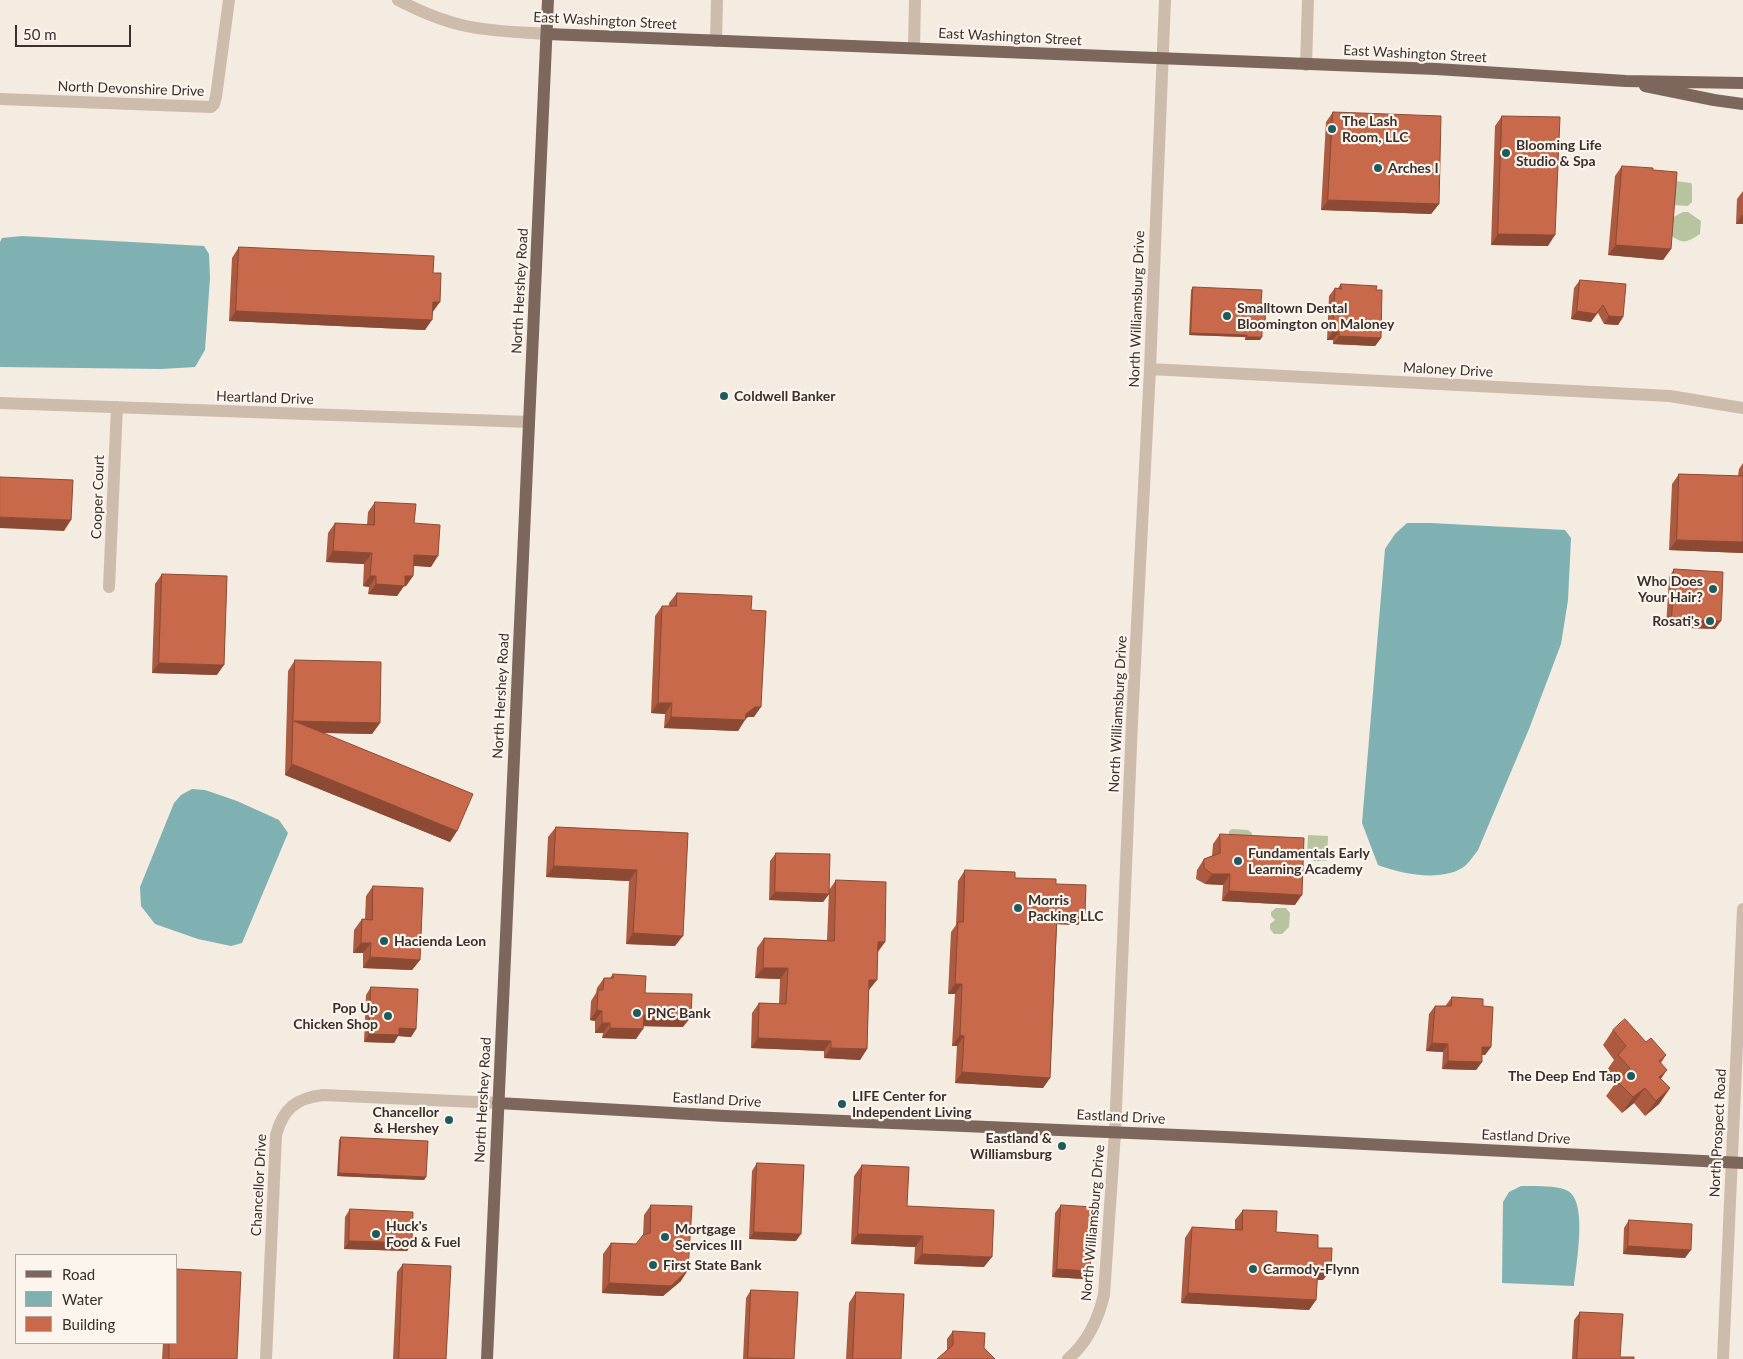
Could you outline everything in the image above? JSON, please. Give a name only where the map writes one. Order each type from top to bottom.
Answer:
[{"type":"main road","name":"North Hershey Road","points":[[487,1359],[548,0]]},
{"type":"main road","name":"East Washington Street","points":[[547,34],[1436,69],[1626,81],[1743,82]]},
{"type":"main road","name":"East Washington Street","points":[[1626,81],[1647,87],[1743,104]]},
{"type":"main road","name":"Eastland Drive","points":[[498,1103],[725,1116],[1115,1132],[1738,1163]]},
{"type":"street","name":"North Devonshire Drive","points":[[0,99],[211,107],[216,96],[229,0]]},
{"type":"street","name":"East Washington Street","points":[[398,0],[436,18],[466,26],[496,31],[547,34]]},
{"type":"street","points":[[716,41],[718,0]]},
{"type":"street","points":[[914,48],[915,0]]},
{"type":"street","name":"North Williamsburg Drive","points":[[1068,1359],[1091,1333],[1100,1314],[1104,1295],[1115,1132],[1165,0]]},
{"type":"street","points":[[1306,65],[1308,0]]},
{"type":"street","name":"Maloney Drive","points":[[1150,370],[1670,396],[1743,408]]},
{"type":"street","name":"Heartland Drive","points":[[0,403],[529,422]]},
{"type":"street","name":"Cooper Court","points":[[110,587],[117,407]]},
{"type":"street","name":"North Prospect Road","points":[[1723,1359],[1738,1163],[1743,909]]},
{"type":"street","name":"Chancellor Drive","points":[[266,1359],[276,1135],[280,1122],[288,1110],[297,1102],[311,1096],[323,1095],[498,1103]]},
{"type":"green space","points":[[1675,181],[1691,183],[1692,202],[1688,206],[1672,205]]},
{"type":"green space","points":[[1683,212],[1688,212],[1701,221],[1700,234],[1687,241],[1680,241],[1667,233],[1668,220]]},
{"type":"green space","points":[[1232,829],[1248,830],[1252,833],[1251,839],[1229,838],[1229,831]]},
{"type":"green space","points":[[1308,835],[1328,836],[1327,861],[1314,861],[1307,854]]},
{"type":"green space","points":[[1276,908],[1286,908],[1290,913],[1289,927],[1282,934],[1274,934],[1270,929],[1270,924],[1275,920],[1271,916],[1271,912]]},
{"type":"water","points":[[22,236],[204,246],[209,254],[210,278],[205,350],[195,367],[161,369],[0,367],[0,242],[2,238]]},
{"type":"water","points":[[1407,523],[1565,530],[1571,538],[1568,600],[1561,644],[1529,729],[1478,850],[1466,865],[1457,871],[1447,874],[1410,874],[1378,865],[1362,823],[1385,549],[1395,534]]},
{"type":"water","points":[[192,789],[205,790],[237,801],[279,820],[288,833],[242,943],[231,946],[198,939],[155,924],[141,906],[140,887],[174,803],[181,795]]},
{"type":"water","points":[[1521,1186],[1545,1186],[1564,1189],[1574,1197],[1578,1208],[1579,1235],[1574,1286],[1502,1283],[1503,1202],[1509,1192]]},
{"type":"building","name":"Arches I","points":[[1333,112],[1441,116],[1439,204],[1328,200]]},
{"type":"building","points":[[1502,116],[1560,117],[1555,235],[1498,234]]},
{"type":"building","points":[[1622,166],[1677,172],[1671,249],[1616,245]]},
{"type":"building","points":[[239,247],[434,256],[433,273],[441,273],[440,302],[433,302],[432,320],[236,311]]},
{"type":"building","points":[[1580,280],[1626,284],[1623,317],[1609,316],[1603,305],[1596,314],[1577,311]]},
{"type":"building","points":[[1341,284],[1377,286],[1376,290],[1382,290],[1381,338],[1339,336],[1339,332],[1333,332],[1335,288],[1341,289]]},
{"type":"building","name":"Smalltown Dental Bloomington on Maloney","points":[[1193,287],[1262,290],[1261,303],[1266,303],[1265,323],[1262,323],[1262,337],[1191,333]]},
{"type":"building","points":[[1679,474],[1743,476],[1743,542],[1677,540]]},
{"type":"building","points":[[0,477],[73,480],[71,520],[0,517]]},
{"type":"building","points":[[375,502],[416,504],[414,523],[440,525],[438,556],[414,555],[413,576],[405,576],[405,586],[376,584],[376,576],[370,576],[372,553],[333,551],[335,523],[374,525]]},
{"type":"building","points":[[1674,569],[1723,572],[1721,621],[1672,619]]},
{"type":"building","points":[[162,574],[227,576],[224,665],[159,663]]},
{"type":"building","points":[[677,593],[752,596],[751,610],[766,611],[761,707],[755,707],[746,714],[745,720],[671,717],[672,703],[658,703],[662,606],[676,606]]},
{"type":"building","points":[[295,660],[381,662],[380,723],[294,721],[473,794],[457,831],[292,764]]},
{"type":"building","points":[[556,827],[688,833],[683,936],[633,933],[637,870],[554,866]]},
{"type":"building","points":[[1220,834],[1304,838],[1302,895],[1229,891],[1230,874],[1212,874],[1204,868],[1204,859],[1220,853]]},
{"type":"building","points":[[776,853],[830,854],[829,894],[775,892]]},
{"type":"building","points":[[965,870],[1015,872],[1015,878],[1056,879],[1056,884],[1086,885],[1085,914],[1057,913],[1050,1078],[962,1072],[964,1036],[960,1035],[962,984],[955,984],[958,922],[963,922]]},
{"type":"building","points":[[836,880],[886,882],[885,942],[878,942],[877,980],[869,980],[867,1049],[831,1048],[831,1041],[758,1038],[759,1003],[786,1004],[788,968],[763,968],[764,938],[834,941]]},
{"type":"building","name":"Hacienda Leon","points":[[373,886],[423,888],[420,960],[370,957],[371,943],[361,943],[362,919],[372,920]]},
{"type":"building","name":"PNC Bank","points":[[613,974],[646,976],[645,993],[692,994],[691,1017],[644,1015],[643,1029],[610,1028],[610,1023],[602,1023],[602,1011],[597,1010],[598,990],[603,990],[604,978],[613,978]]},
{"type":"building","name":"Pop Up Chicken Shop","points":[[371,987],[418,989],[416,1029],[399,1028],[399,1035],[369,1034]]},
{"type":"building","points":[[1452,997],[1483,999],[1483,1006],[1493,1007],[1491,1047],[1482,1047],[1482,1062],[1448,1061],[1448,1044],[1432,1043],[1435,1006],[1451,1006]]},
{"type":"building","points":[[1625,1019],[1646,1042],[1651,1038],[1666,1055],[1659,1061],[1667,1070],[1659,1077],[1670,1088],[1656,1101],[1645,1088],[1633,1097],[1617,1081],[1630,1068],[1618,1055],[1626,1046],[1613,1030]]},
{"type":"building","name":"Huck's Food & Fuel","points":[[341,1137],[428,1141],[426,1177],[339,1173]]},
{"type":"building","points":[[757,1163],[804,1165],[801,1234],[754,1232]]},
{"type":"building","points":[[862,1165],[909,1167],[907,1206],[994,1210],[992,1257],[922,1254],[923,1236],[858,1234]]},
{"type":"building","points":[[651,1205],[692,1206],[688,1270],[671,1286],[609,1283],[611,1243],[636,1244],[643,1235],[650,1233]]},
{"type":"building","points":[[1061,1205],[1093,1207],[1090,1271],[1057,1269]]},
{"type":"building","name":"Huck's Food & Fuel","points":[[350,1209],[413,1212],[412,1243],[349,1241]]},
{"type":"building","name":"Carmody-Flynn","points":[[1243,1210],[1277,1211],[1276,1232],[1318,1235],[1318,1248],[1332,1248],[1331,1270],[1318,1269],[1316,1300],[1188,1293],[1192,1227],[1242,1230]]},
{"type":"building","points":[[1629,1220],[1692,1224],[1691,1250],[1628,1246]]},
{"type":"building","points":[[403,1264],[451,1266],[446,1359],[399,1359]]},
{"type":"building","points":[[178,1269],[241,1272],[237,1359],[169,1359],[169,1344],[178,1344]]},
{"type":"building","points":[[751,1290],[798,1292],[794,1359],[748,1358]]},
{"type":"building","points":[[856,1292],[904,1294],[901,1359],[853,1359]]},
{"type":"building","points":[[1580,1312],[1623,1314],[1620,1357],[1634,1357],[1634,1359],[1577,1359]]},
{"type":"building","points":[[953,1331],[985,1333],[984,1348],[995,1359],[937,1359],[953,1345]]},
{"type":"place","name":"The Lash Room, LLC","points":[[1332,129]]},
{"type":"place","name":"Blooming Life Studio & Spa","points":[[1506,153]]},
{"type":"place","name":"Arches I","points":[[1378,168]]},
{"type":"place","name":"Smalltown Dental Bloomington on Maloney","points":[[1227,316]]},
{"type":"place","name":"Coldwell Banker","points":[[724,396]]},
{"type":"place","name":"Who Does Your Hair?","points":[[1713,589]]},
{"type":"place","name":"Rosati's","points":[[1710,621]]},
{"type":"place","name":"Fundamentals Early Learning Academy","points":[[1238,861]]},
{"type":"place","name":"Morris Packing LLC","points":[[1018,908]]},
{"type":"place","name":"Hacienda Leon","points":[[384,941]]},
{"type":"place","name":"PNC Bank","points":[[637,1013]]},
{"type":"place","name":"Pop Up Chicken Shop","points":[[388,1016]]},
{"type":"place","name":"The Deep End Tap","points":[[1631,1076]]},
{"type":"place","name":"LIFE Center for Independent Living","points":[[842,1104]]},
{"type":"place","name":"Chancellor & Hershey","points":[[449,1120]]},
{"type":"place","name":"Eastland & Williamsburg","points":[[1062,1146]]},
{"type":"place","name":"Huck's Food & Fuel","points":[[376,1234]]},
{"type":"place","name":"Mortgage Services III","points":[[665,1237]]},
{"type":"place","name":"First State Bank","points":[[653,1265]]},
{"type":"place","name":"Carmody-Flynn","points":[[1253,1269]]}]
